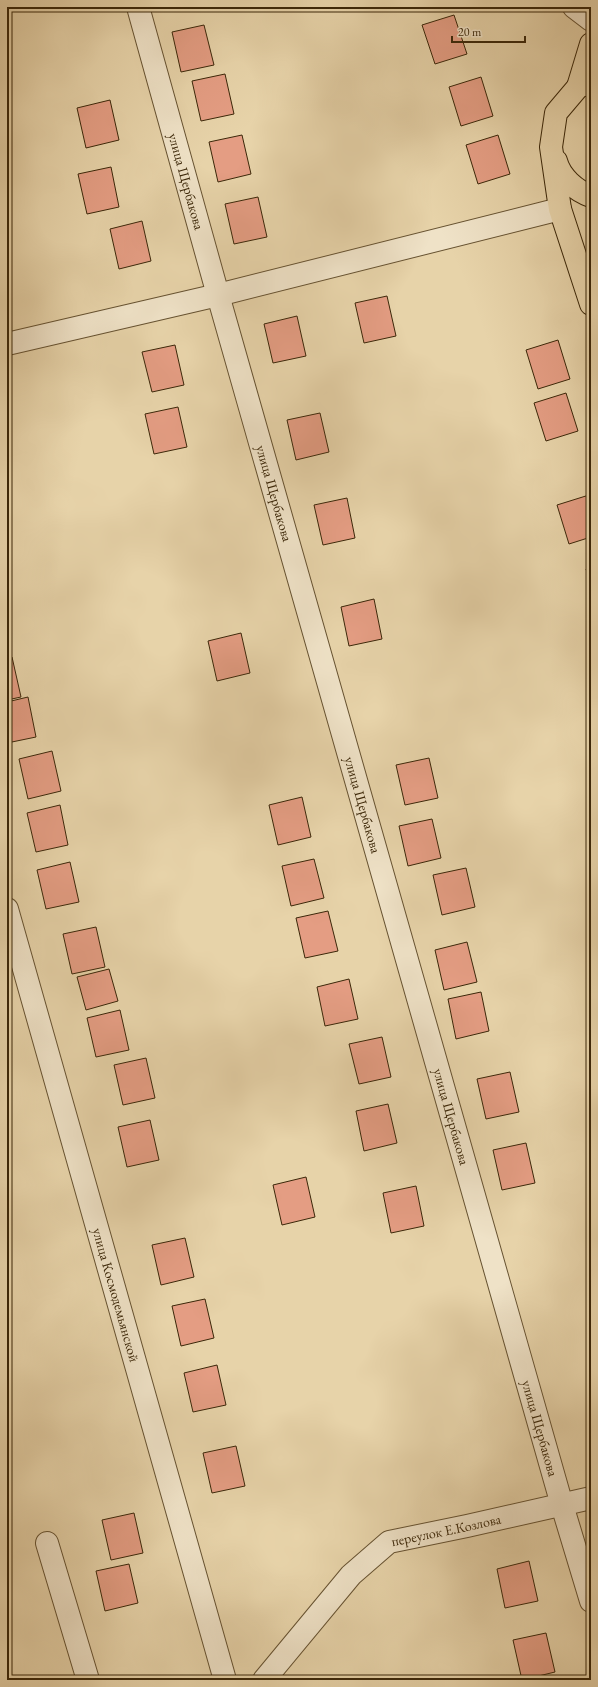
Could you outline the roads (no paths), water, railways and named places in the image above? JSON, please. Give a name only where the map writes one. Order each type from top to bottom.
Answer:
[{"type":"main road","points":[[588,294],[560,209],[551,146],[556,113],[585,85],[591,44]]},
{"type":"main road","points":[[551,146],[557,165],[568,181],[583,193],[591,196]]},
{"type":"main road","points":[[560,209],[591,202]]},
{"type":"street","name":"улица Щербакова","points":[[138,7],[218,295],[562,1505],[591,1601]]},
{"type":"street","points":[[574,7],[591,20]]},
{"type":"street","points":[[7,344],[218,295],[560,209]]},
{"type":"street","name":"улица Космодемьянской","points":[[7,909],[226,1680]]},
{"type":"street","name":"переулок Е.Козлова","points":[[264,1680],[351,1575],[389,1542],[591,1498]]},
{"type":"street","points":[[47,1543],[88,1680]]}]
